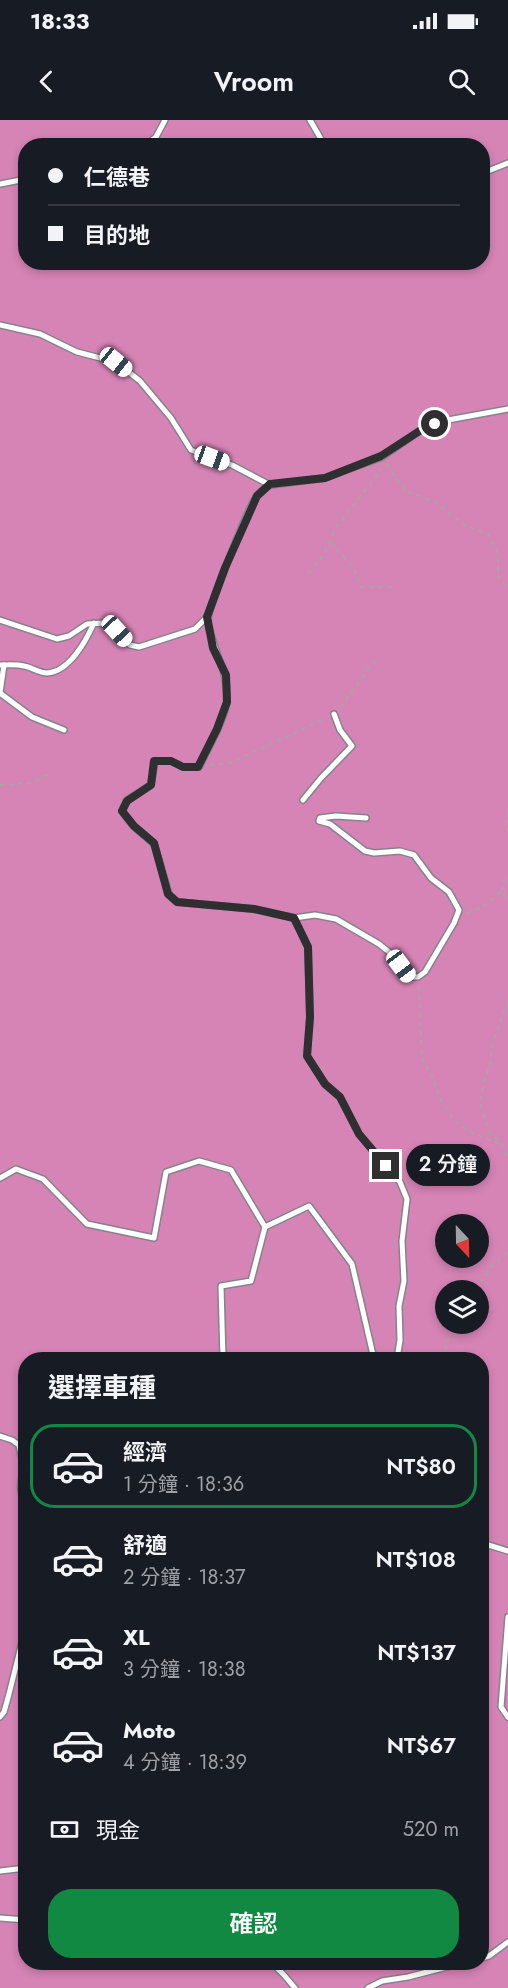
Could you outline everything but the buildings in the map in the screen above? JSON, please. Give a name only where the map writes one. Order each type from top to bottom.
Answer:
[{"type":"lane","points":[[155,138],[165,120]]},
{"type":"lane","points":[[310,120],[320,138]]},
{"type":"lane","points":[[490,170],[508,164]]},
{"type":"lane","points":[[0,184],[18,181]]},
{"type":"lane","points":[[0,325],[40,334],[77,352],[116,362],[146,389],[171,418],[191,450],[232,465],[270,484],[325,478],[381,456],[430,426],[448,420],[508,409]]},
{"type":"lane","points":[[0,620],[57,639],[69,636],[87,624],[105,623],[117,631],[130,645],[139,647],[195,629],[207,617],[225,568],[257,496],[270,484]]},
{"type":"lane","points":[[207,617],[213,648],[226,675],[227,702],[217,729],[198,767],[183,767],[171,761],[154,761],[151,785],[127,801],[122,811],[134,826],[154,843],[168,894],[177,902],[254,909],[294,918],[315,915],[336,919],[379,944],[394,956],[409,976],[418,977],[425,972],[437,953],[459,910],[449,892],[431,878],[414,855],[400,851],[374,853],[365,851],[330,824],[319,820],[336,816],[366,818]]},
{"type":"lane","points":[[64,730],[32,717],[0,693],[2,665],[24,666],[46,673],[59,670],[70,661],[94,623]]},
{"type":"lane","points":[[303,800],[352,746],[340,730],[334,714]]},
{"type":"lane","points":[[294,918],[308,947],[310,1017],[307,1056],[325,1084],[340,1097],[359,1134],[400,1182],[407,1199],[402,1241],[404,1281],[399,1306],[398,1352]]},
{"type":"lane","points":[[0,1178],[16,1169],[43,1179],[87,1224],[154,1238],[166,1172],[199,1161],[231,1170],[265,1227],[251,1281],[221,1286],[223,1352]]},
{"type":"lane","points":[[265,1227],[309,1206],[352,1264],[372,1352]]},
{"type":"lane","points":[[0,1436],[18,1444]]},
{"type":"lane","points":[[489,1545],[508,1551]]},
{"type":"lane","points":[[508,1617],[501,1707],[508,1717]]},
{"type":"lane","points":[[0,1717],[4,1712],[18,1658]]},
{"type":"lane","points":[[0,1871],[18,1869]]},
{"type":"lane","points":[[0,1918],[18,1919]]},
{"type":"lane","points":[[489,1956],[508,1942]]},
{"type":"lane","points":[[278,1970],[295,1988]]},
{"type":"lane","points":[[368,1988],[382,1981],[435,1970]]},
{"type":"path","points":[[308,573],[314,568],[331,542],[334,530],[380,471],[381,456]]},
{"type":"path","points":[[381,456],[406,491],[435,502],[463,524],[489,535],[498,553],[498,578],[508,588]]},
{"type":"path","points":[[331,542],[354,569],[361,587],[395,587]]},
{"type":"path","points":[[198,767],[230,763],[334,714],[378,657]]},
{"type":"path","points":[[0,785],[31,783],[51,773]]},
{"type":"path","points":[[508,810],[508,832]]},
{"type":"path","points":[[459,910],[469,913],[483,907],[502,891],[508,875]]},
{"type":"path","points":[[502,891],[508,902]]},
{"type":"path","points":[[418,977],[422,1059],[432,1076],[441,1101],[454,1120],[469,1131],[502,1145]]},
{"type":"path","points":[[508,1001],[492,1045],[490,1065],[480,1103],[489,1131],[502,1145],[508,1158]]},
{"type":"path","points":[[481,1280],[491,1267],[508,1252]]},
{"type":"path","points":[[445,1352],[451,1334]]},
{"type":"shaded area","points":[[0,120],[508,120],[508,1988],[0,1988]]},
{"type":"route","points":[[386,1166],[359,1134],[340,1097],[325,1084],[307,1056],[310,1017],[308,947],[294,918],[254,909],[177,902],[168,894],[154,843],[134,826],[122,811],[127,801],[151,785],[154,761],[171,761],[183,767],[198,767],[217,729],[227,702],[226,675],[213,648],[207,617],[225,568],[257,496],[270,484],[325,478],[381,456],[421,430],[435,424]]}]
